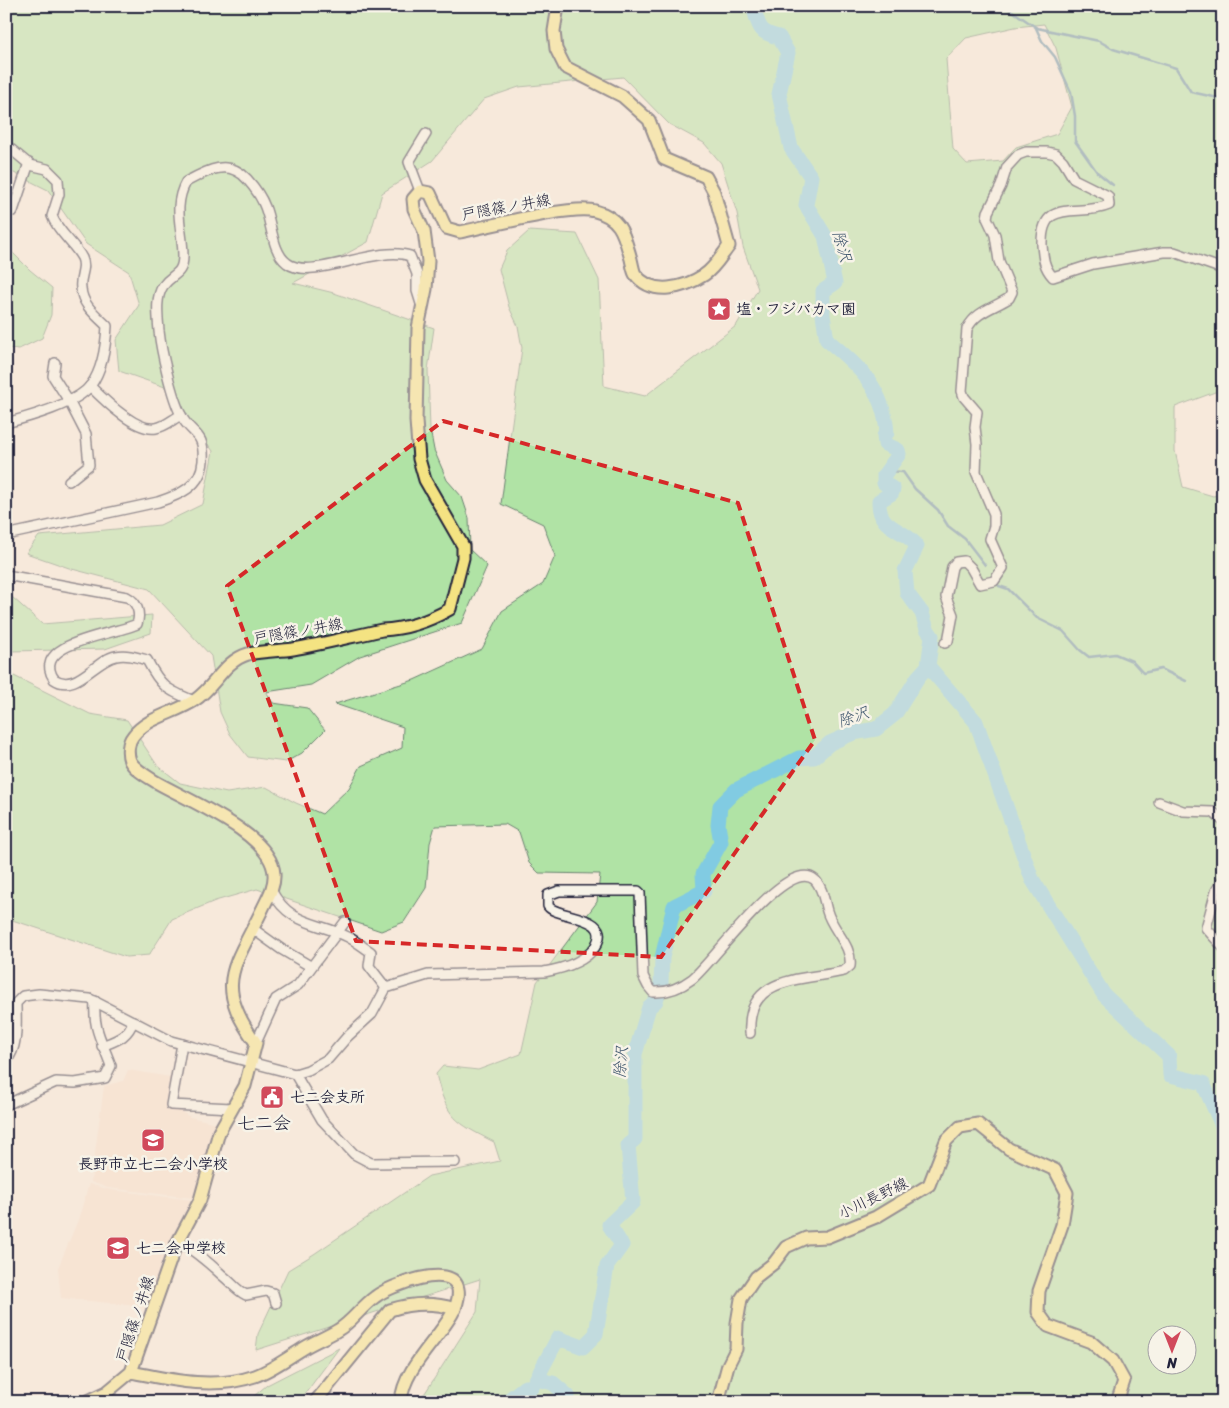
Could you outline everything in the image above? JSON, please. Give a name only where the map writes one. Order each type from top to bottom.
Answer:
[{"type":"main road","name":"戸隠篠ノ井線","points":[[455,1309],[458,1288],[453,1279],[443,1275],[423,1278],[375,1297],[340,1330],[256,1376],[236,1380],[197,1383],[131,1372],[178,1241],[200,1200],[218,1132],[245,1086],[256,1043],[244,1026],[232,998],[230,977],[271,890],[274,875],[271,860],[258,843],[210,811],[145,775],[131,763],[128,754],[134,735],[151,722],[194,701],[210,688],[228,666],[247,654],[294,649],[382,630],[395,629],[432,620],[450,609],[463,558],[463,546],[425,480],[419,459],[416,421],[418,328],[423,309],[428,261],[424,231],[414,208],[413,199],[420,191],[430,193],[446,228],[460,232],[571,210],[594,210],[614,220],[624,231],[635,274],[649,285],[664,290],[678,287],[705,275],[729,246],[714,192],[706,178],[664,159],[649,120],[622,96],[565,67],[556,49],[554,31],[558,6]]},
{"type":"main road","name":"小川長野線","points":[[718,1402],[728,1365],[736,1349],[737,1323],[742,1299],[756,1277],[774,1263],[786,1248],[806,1238],[827,1236],[876,1217],[929,1185],[946,1141],[960,1127],[978,1124],[1008,1149],[1055,1170],[1067,1193],[1062,1224],[1039,1291],[1038,1312],[1048,1326],[1091,1342],[1113,1361],[1124,1381],[1117,1402]]},
{"type":"main road","points":[[315,1402],[390,1310],[405,1305],[426,1304],[440,1304],[455,1309],[407,1376],[402,1402]]},
{"type":"main road","points":[[86,1402],[107,1392],[131,1372]]},
{"type":"street","points":[[420,191],[409,162],[426,134]]},
{"type":"street","points":[[6,145],[29,163],[47,169],[58,180],[59,194],[52,216],[82,257],[85,266],[80,288],[84,300],[89,308],[107,326],[106,343],[90,386],[69,400],[6,423]]},
{"type":"street","points":[[945,643],[948,641],[953,615],[946,596],[952,568],[956,562],[964,561],[971,568],[980,584],[994,581],[1003,568],[990,539],[994,526],[994,514],[976,472],[977,444],[974,427],[977,412],[964,397],[962,391],[967,329],[970,324],[992,305],[1009,298],[1012,292],[999,261],[996,235],[987,218],[1009,163],[1022,152],[1051,152],[1063,161],[1074,180],[1108,196],[1108,205],[1102,208],[1056,212],[1049,217],[1042,236],[1046,266],[1053,277],[1093,264],[1164,252],[1174,252],[1223,269]]},
{"type":"street","points":[[12,211],[29,163]]},
{"type":"street","points":[[6,535],[158,502],[182,494],[198,476],[203,464],[203,452],[197,433],[181,415],[159,333],[158,304],[163,286],[178,275],[182,268],[183,256],[178,203],[186,182],[210,169],[228,166],[242,174],[258,192],[266,208],[279,252],[286,263],[297,268],[314,268],[390,254],[410,256],[417,274],[417,291],[423,309]]},
{"type":"street","points":[[56,363],[53,376],[69,400],[86,434],[90,465],[69,481]]},
{"type":"street","points":[[90,386],[131,420],[146,428],[155,428],[181,415]]},
{"type":"street","points":[[6,575],[127,597],[133,600],[137,606],[140,618],[138,624],[72,644],[58,651],[51,659],[49,666],[54,679],[64,683],[74,681],[114,656],[130,655],[147,660],[155,676],[168,690],[194,701]]},
{"type":"street","points":[[1159,802],[1183,811],[1212,812],[1223,822]]},
{"type":"street","points":[[6,1062],[11,1056],[14,1044],[16,1003],[23,996],[39,994],[72,996],[94,1001],[182,1044],[251,1064],[265,1065],[295,1074],[308,1070],[328,1059],[347,1037],[372,1014],[386,988],[428,975],[544,972],[562,968],[592,951],[597,944],[597,930],[589,920],[551,910],[548,895],[559,891],[638,891],[641,899],[643,976],[653,992],[670,992],[691,980],[712,960],[752,912],[782,884],[800,875],[812,878],[820,887],[827,913],[847,949],[851,960],[850,966],[844,971],[790,981],[768,989],[754,1004],[750,1032]]},
{"type":"street","points":[[1223,880],[1216,891],[1206,928],[1223,947]]},
{"type":"street","points":[[271,890],[276,898],[299,920],[347,936],[371,952],[369,966],[386,988]]},
{"type":"street","points":[[256,1043],[276,999],[298,984],[310,966],[338,934],[345,922]]},
{"type":"street","points":[[253,929],[281,949],[310,966]]},
{"type":"street","points":[[6,1105],[56,1082],[75,1083],[105,1078],[111,1066],[93,1019],[94,1001]]},
{"type":"street","points":[[102,1046],[124,1037],[130,1030],[133,1021]]},
{"type":"street","points":[[182,1044],[170,1105],[232,1108]]},
{"type":"street","points":[[295,1074],[322,1120],[354,1154],[370,1163],[455,1162]]},
{"type":"street","points":[[178,1241],[191,1249],[224,1276],[237,1291],[246,1296],[266,1291],[273,1293],[276,1304]]},
{"type":"highlighted area","points":[[443,421],[738,503],[815,740],[661,957],[356,941],[227,586]]},
{"type":"shaded area","name":"長野市立七二会小学校","points":[[128,1070],[170,1077],[166,1108],[181,1111],[190,1117],[216,1123],[207,1149],[202,1179],[193,1198],[108,1188],[91,1182],[104,1086],[123,1081]]},
{"type":"shaded area","points":[[89,1184],[111,1190],[192,1200],[170,1242],[148,1307],[61,1298],[58,1268],[78,1220]]},
{"type":"green space","points":[[6,6],[1223,6],[1223,389],[1175,407],[1175,451],[1183,487],[1213,496],[1223,494],[1223,1402],[413,1402],[425,1393],[477,1312],[480,1279],[256,1350],[258,1334],[288,1270],[429,1176],[500,1161],[494,1142],[461,1124],[454,1117],[444,1101],[436,1074],[443,1066],[478,1070],[521,1054],[537,982],[597,902],[600,874],[539,873],[529,863],[519,832],[505,824],[435,826],[430,843],[426,888],[404,922],[381,931],[257,889],[215,901],[172,919],[149,955],[126,957],[6,918],[6,672],[90,714],[127,720],[157,765],[180,783],[227,793],[266,787],[322,814],[349,788],[361,766],[402,748],[403,727],[335,704],[414,680],[482,649],[502,611],[543,584],[555,556],[543,524],[501,504],[522,348],[518,326],[509,307],[499,269],[507,251],[529,231],[577,234],[599,280],[604,386],[645,396],[736,326],[758,289],[743,247],[737,213],[721,163],[704,143],[669,124],[623,77],[519,87],[484,99],[432,161],[382,193],[368,242],[293,283],[334,293],[434,328],[428,370],[430,429],[434,450],[447,480],[462,497],[469,518],[470,550],[487,566],[462,623],[360,656],[311,685],[266,692],[273,703],[307,708],[325,730],[302,753],[286,762],[248,757],[230,734],[220,712],[211,656],[149,589],[72,569],[26,553],[39,536],[160,525],[203,504],[213,451],[165,387],[119,371],[116,340],[139,305],[129,272],[86,244],[48,190],[6,169]],"holes":[[[1044,24],[1056,48],[1072,107],[1057,134],[1016,147],[1003,161],[967,164],[953,149],[946,59],[966,38],[1015,27]]]},
{"type":"green space","points":[[6,246],[30,270],[52,288],[51,315],[42,338],[19,349],[6,348]]},
{"type":"green space","points":[[6,596],[12,597],[42,624],[152,615],[151,633],[105,649],[11,651],[6,672]]},
{"type":"green space","points":[[339,1348],[299,1402],[247,1402],[267,1385]]},
{"type":"waterway","name":"除沢","points":[[506,1402],[525,1387],[532,1387],[558,1338],[583,1347],[596,1334],[607,1266],[622,1245],[609,1225],[633,1202],[628,1145],[635,1139],[635,1054],[649,1007],[656,1001],[661,984],[662,958],[674,906],[704,891],[703,874],[721,842],[718,825],[720,806],[736,790],[799,758],[814,757],[830,743],[853,733],[876,729],[895,714],[918,677],[928,666],[932,636],[927,629],[922,613],[907,593],[905,571],[917,546],[912,540],[887,523],[880,511],[879,501],[892,493],[893,489],[884,483],[884,475],[899,454],[898,450],[885,444],[884,436],[887,433],[885,417],[881,404],[868,380],[849,359],[827,340],[823,315],[823,291],[835,283],[825,236],[806,205],[811,177],[791,148],[779,94],[788,53],[779,37],[767,33],[760,28],[753,6]]},
{"type":"waterway","points":[[1005,6],[1037,28],[1099,41],[1113,49],[1176,68],[1191,92],[1223,99]]},
{"type":"waterway","points":[[1036,28],[1042,41],[1055,57],[1071,92],[1075,116],[1075,141],[1097,172],[1113,185]]},
{"type":"waterway","points":[[887,471],[903,472],[915,489],[938,510],[948,526],[965,539],[985,565]]},
{"type":"waterway","points":[[999,586],[1008,589],[1037,618],[1063,631],[1089,657],[1115,654],[1132,661],[1143,673],[1161,669],[1186,681]]},
{"type":"waterway","points":[[928,666],[976,722],[1032,879],[1104,995],[1169,1056],[1170,1075],[1203,1083],[1223,1128]]},
{"type":"waterway","points":[[539,1374],[544,1381],[553,1383],[568,1396],[566,1402]]},
{"type":"place","name":"塩・フジバカマ園","points":[[719,309]]},
{"type":"place","name":"七二会支所","points":[[272,1097]]},
{"type":"place","name":"長野市立七二会小学校","points":[[153,1140]]},
{"type":"place","name":"七二会中学校","points":[[118,1248]]},
{"type":"district","name":"七二会","points":[[264,1123]]}]
